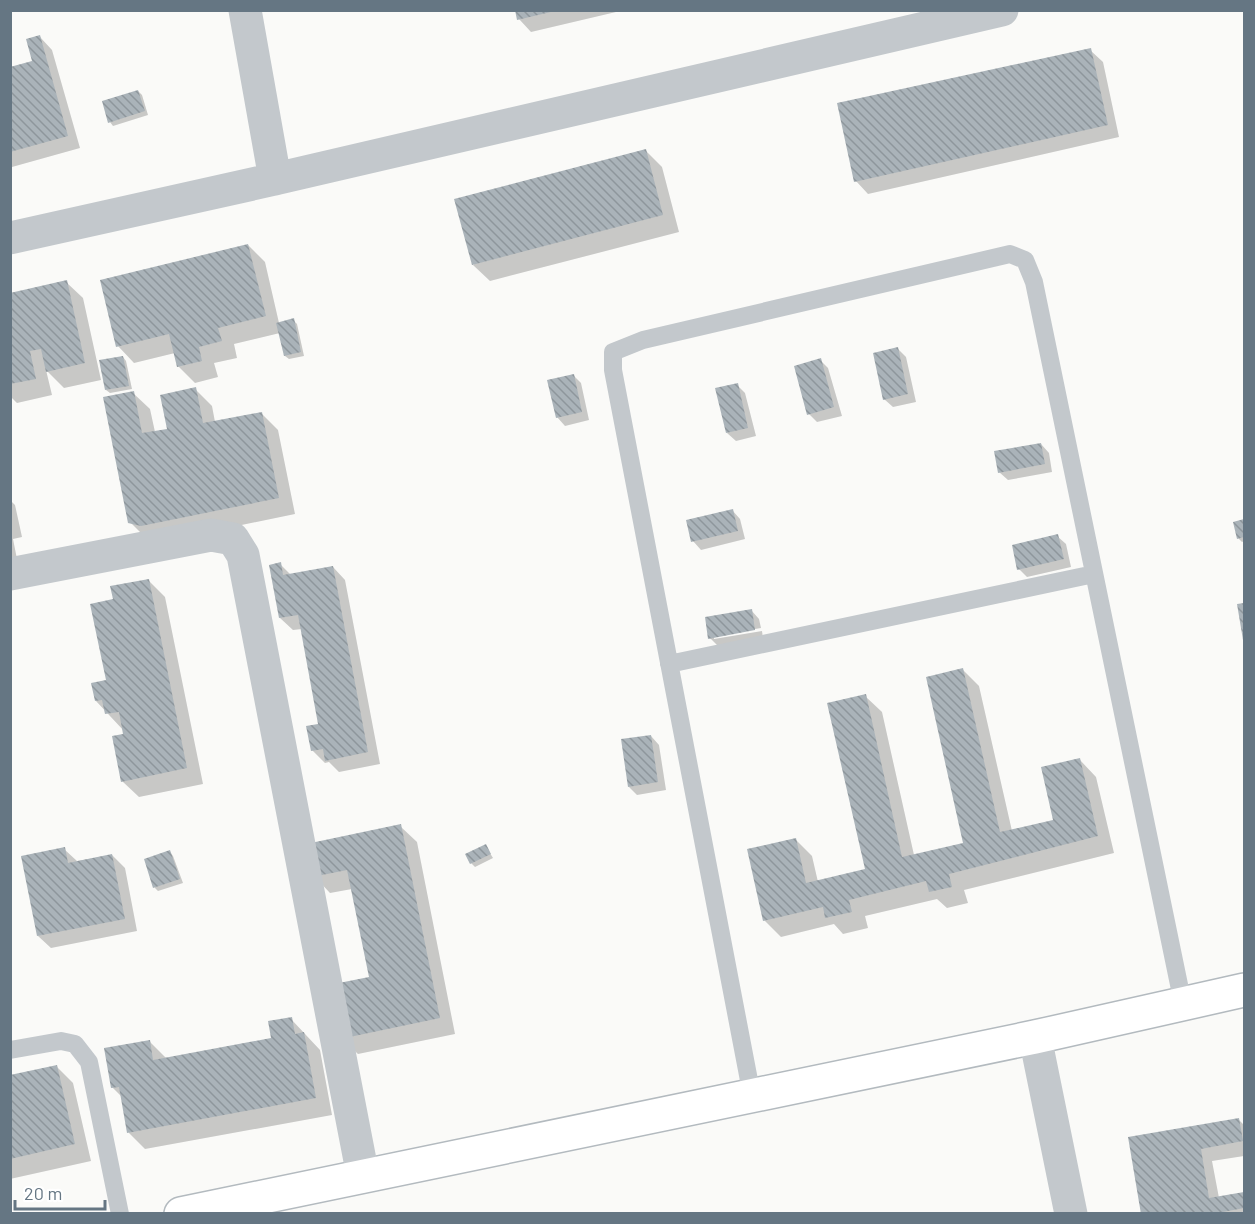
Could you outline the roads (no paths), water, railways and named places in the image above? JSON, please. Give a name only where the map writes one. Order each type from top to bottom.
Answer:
[{"type":"street","points":[[245,10],[275,179]]},
{"type":"street","points":[[10,238],[275,179],[1002,10]]},
{"type":"street","points":[[10,574],[211,535],[233,539],[243,555],[363,1176]]},
{"type":"street","points":[[181,1214],[752,1096],[1245,990]]},
{"type":"street","points":[[1035,1036],[1071,1214]]},
{"type":"lane","points":[[752,1096],[613,370],[613,352],[643,340],[1010,254],[1025,260],[1034,282],[1183,1004]]},
{"type":"lane","points":[[669,664],[1094,574]]},
{"type":"lane","points":[[10,1050],[61,1041],[75,1044],[89,1062],[120,1214]]}]
